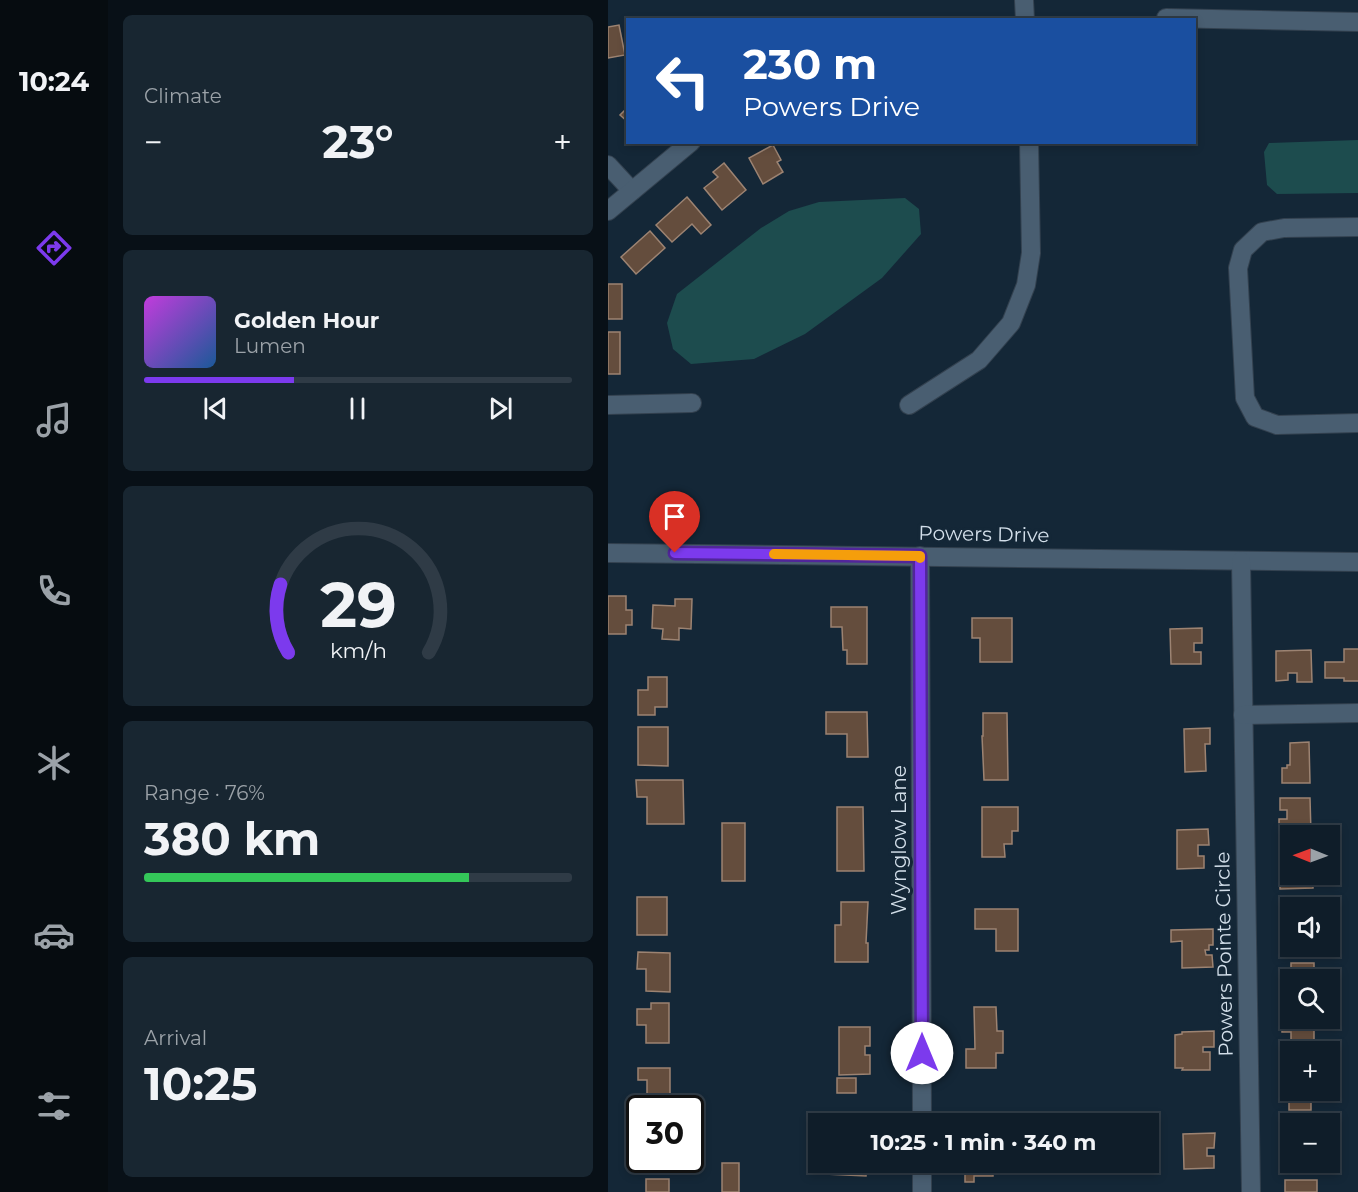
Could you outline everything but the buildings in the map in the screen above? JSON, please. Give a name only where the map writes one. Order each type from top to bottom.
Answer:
[{"type":"street","points":[[1024,0],[1025,18]]},
{"type":"street","points":[[1196,19],[1358,22]]},
{"type":"street","points":[[608,211],[689,144]]},
{"type":"street","points":[[909,405],[978,360],[1011,322],[1026,285],[1031,253],[1029,144]]},
{"type":"street","points":[[608,165],[632,191]]},
{"type":"street","points":[[1358,227],[1284,228],[1262,232],[1244,250],[1238,268],[1245,398],[1255,417],[1277,424],[1358,423]]},
{"type":"street","points":[[608,405],[692,404]]},
{"type":"street","name":"Powers Drive","points":[[608,553],[1358,562]]},
{"type":"street","name":"Wynglow Lane","points":[[920,556],[922,1113]]},
{"type":"street","name":"Powers Pointe Circle","points":[[1241,561],[1251,1192]]},
{"type":"street","points":[[1243,715],[1358,713]]},
{"type":"street","points":[[922,1173],[922,1192]]},
{"type":"shaded area","points":[[1358,140],[1358,193],[1277,194],[1267,185],[1264,152],[1269,143]]},
{"type":"shaded area","points":[[905,198],[919,209],[921,234],[882,278],[805,334],[754,359],[691,364],[673,349],[667,323],[677,294],[761,228],[789,211],[819,202]]},
{"type":"slow traffic","points":[[774,554],[920,556],[920,558]]},
{"type":"route","points":[[675,553],[920,556],[922,1053]]}]
